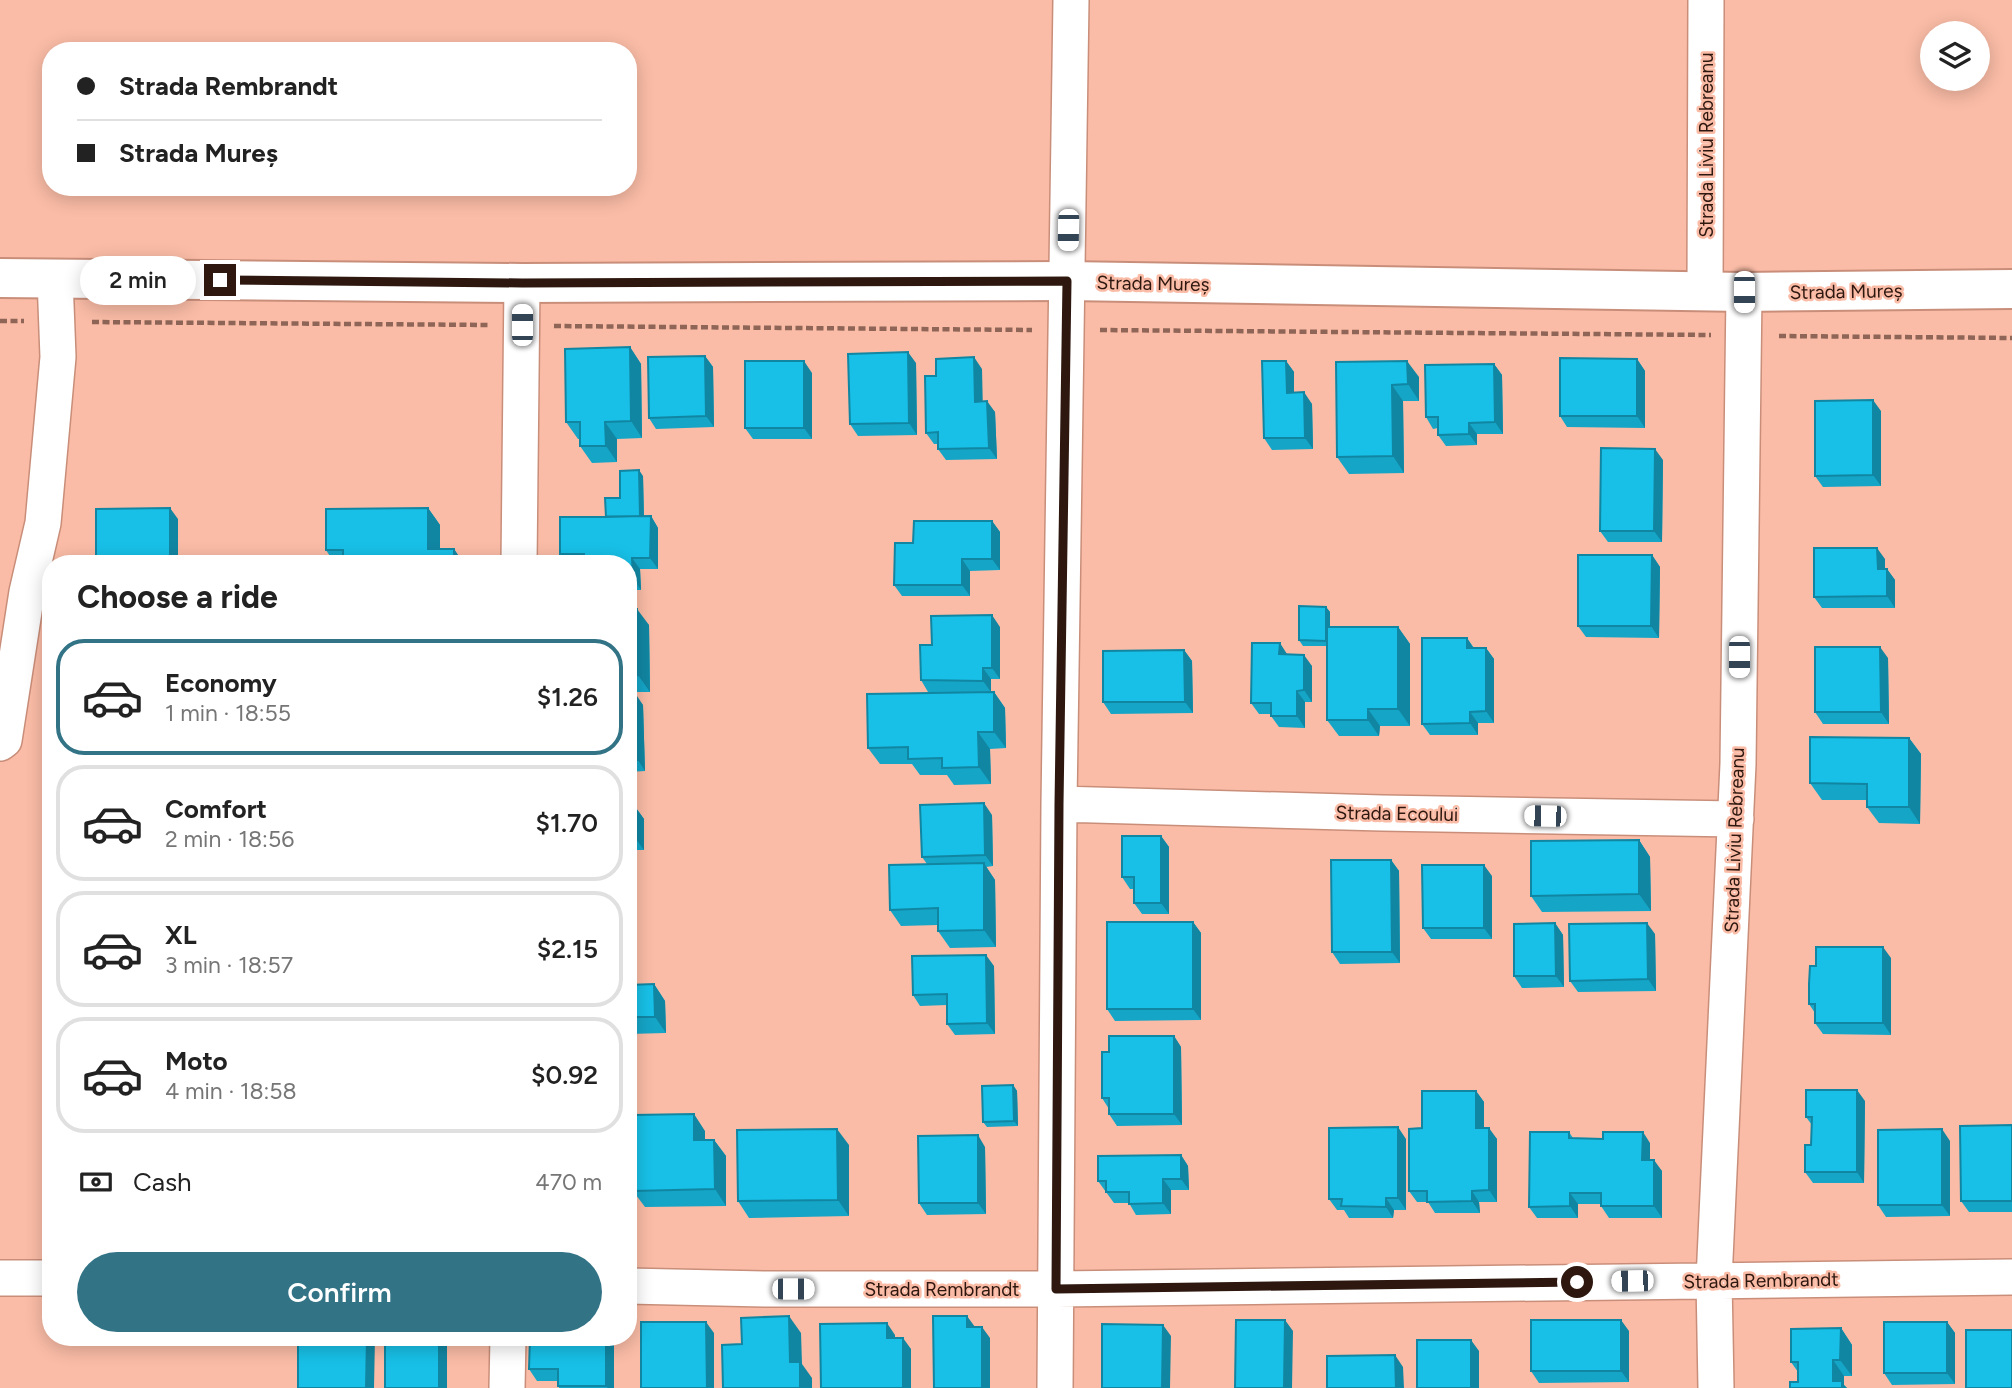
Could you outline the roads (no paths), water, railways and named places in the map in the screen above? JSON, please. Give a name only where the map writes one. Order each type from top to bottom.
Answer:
[{"type":"street","points":[[1055,1388],[1059,804],[1071,0]]},
{"type":"street","name":"Strada Liviu Rebreanu","points":[[1704,290],[1706,0]]},
{"type":"street","name":"Strada Mureș","points":[[0,278],[522,283],[1067,281],[1744,292],[2012,289]]},
{"type":"street","points":[[0,743],[4,740],[27,592],[43,523],[58,357],[55,278]]},
{"type":"street","points":[[519,555],[522,283]]},
{"type":"street","name":"Strada Liviu Rebreanu","points":[[1716,1388],[1714,1280],[1738,764],[1744,292]]},
{"type":"street","name":"Strada Ecoului","points":[[1059,804],[1736,819]]},
{"type":"street","name":"Strada Rembrandt","points":[[637,1286],[1056,1289],[2012,1277]]},
{"type":"street","points":[[0,1278],[42,1278]]},
{"type":"street","points":[[507,1388],[508,1346]]}]
